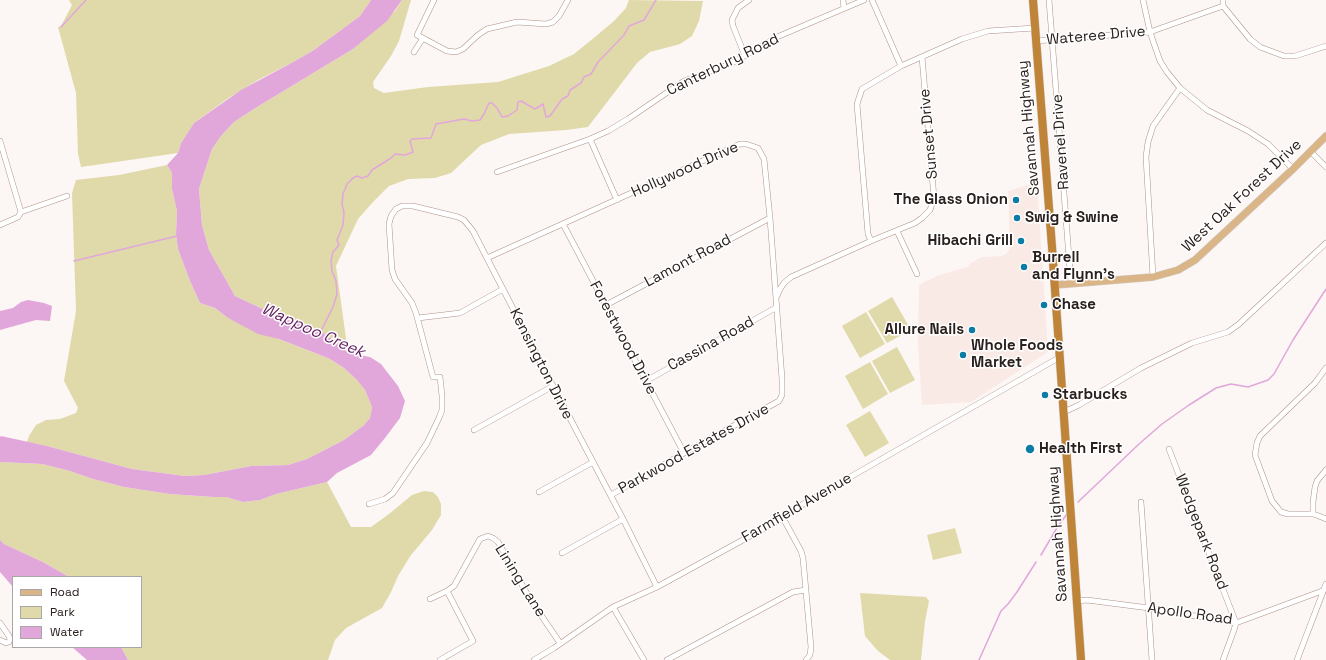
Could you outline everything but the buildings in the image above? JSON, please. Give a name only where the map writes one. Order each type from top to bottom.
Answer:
[{"type":"highway","name":"Savannah Highway","points":[[1033,0],[1081,660]]},
{"type":"main road","name":"West Oak Forest Drive","points":[[1054,285],[1153,277],[1178,270],[1195,260],[1293,169],[1326,136]]},
{"type":"street","points":[[434,0],[417,35],[447,52],[456,52],[463,49],[487,29],[517,22],[546,24],[553,22],[560,16],[568,0]]},
{"type":"street","points":[[745,56],[732,20],[738,8],[749,0]]},
{"type":"street","points":[[843,0],[844,8]]},
{"type":"street","name":"Canterbury Road","points":[[497,172],[590,139],[608,131],[684,81],[732,62],[777,37],[864,0]]},
{"type":"street","points":[[872,0],[900,66]]},
{"type":"street","name":"Ravenel Drive","points":[[1049,0],[1072,283]]},
{"type":"street","points":[[1143,0],[1150,32],[1160,61],[1180,88],[1207,110],[1248,131],[1268,144],[1293,169]]},
{"type":"street","points":[[1223,0],[1224,6],[1250,39],[1260,47],[1284,56],[1295,56],[1326,46]]},
{"type":"street","name":"Wateree Drive","points":[[1036,41],[1150,32],[1224,6]]},
{"type":"street","points":[[870,241],[868,234],[857,104],[862,90],[900,66],[962,39],[988,31],[1035,28]]},
{"type":"street","points":[[414,52],[423,38]]},
{"type":"street","name":"Sunset Drive","points":[[776,299],[784,283],[791,277],[870,241],[915,223],[930,210],[934,198],[922,57]]},
{"type":"street","points":[[1153,277],[1146,157],[1148,142],[1153,126],[1180,88]]},
{"type":"street","points":[[590,139],[617,200]]},
{"type":"street","points":[[0,141],[21,212]]},
{"type":"street","name":"Hollywood Drive","points":[[487,258],[740,144],[746,144],[758,148],[764,159],[777,307]]},
{"type":"street","points":[[1310,151],[1326,167]]},
{"type":"street","points":[[0,225],[18,217],[21,212],[67,196]]},
{"type":"street","name":"Kensington Drive","points":[[418,318],[412,303],[395,280],[392,270],[389,224],[391,216],[396,208],[402,206],[413,206],[458,217],[464,220],[473,231],[657,587]]},
{"type":"street","name":"Lamont Road","points":[[606,305],[770,218]]},
{"type":"street","name":"Forestwood Drive","points":[[563,224],[684,453]]},
{"type":"street","points":[[897,231],[917,274]]},
{"type":"street","points":[[1064,412],[1079,405],[1141,368],[1192,343],[1216,336],[1234,328],[1326,243]]},
{"type":"street","points":[[369,504],[385,499],[394,493],[427,443],[440,418],[442,410],[442,396],[440,377],[433,377],[418,318],[460,313],[503,289]]},
{"type":"street","name":"Cassina Road","points":[[646,381],[777,307]]},
{"type":"street","name":"Parkwood Estates Drive","points":[[610,495],[779,401],[782,395],[782,379],[777,307]]},
{"type":"street","name":"Farmfield Avenue","points":[[534,660],[613,607],[657,587],[783,518],[803,504],[1060,357]]},
{"type":"street","points":[[1326,368],[1315,383],[1260,436],[1255,454],[1272,501],[1276,507],[1282,512],[1288,514],[1313,514],[1326,519]]},
{"type":"street","points":[[474,430],[553,386]]},
{"type":"street","name":"Wedgepark Road","points":[[1169,449],[1236,623]]},
{"type":"street","points":[[539,492],[592,462]]},
{"type":"street","points":[[1313,514],[1315,487],[1317,481],[1326,470]]},
{"type":"street","points":[[1141,502],[1152,660]]},
{"type":"street","points":[[783,518],[804,558],[811,647],[810,655],[806,660]]},
{"type":"street","points":[[562,553],[623,519]]},
{"type":"street","name":"Lining Lane","points":[[430,599],[454,586],[480,539],[488,536],[498,542],[530,599],[560,644]]},
{"type":"street","points":[[1297,660],[1322,591],[1326,584]]},
{"type":"street","points":[[667,660],[793,592],[806,590]]},
{"type":"street","points":[[440,660],[473,642],[447,591]]},
{"type":"street","name":"Apollo Road","points":[[1077,601],[1087,600],[1149,608],[1236,623],[1322,591]]},
{"type":"street","points":[[613,607],[644,660]]},
{"type":"street","points":[[0,623],[10,639],[9,642],[6,643],[0,640]]},
{"type":"street","points":[[1223,660],[1236,623]]},
{"type":"shaded area","points":[[1037,182],[1048,352],[971,402],[922,405],[918,345],[919,286],[937,276],[967,267],[982,257],[1002,256],[1006,254],[1010,249],[1008,191]]},
{"type":"green space","points":[[69,0],[371,0],[360,16],[314,50],[258,80],[227,99],[194,123],[181,143],[178,153],[81,167],[78,154],[76,93],[58,27],[61,26],[72,5]]},
{"type":"green space","points":[[402,0],[411,0],[399,41],[391,56],[373,82],[374,88],[384,93],[428,87],[498,82],[549,66],[574,54],[595,37],[614,21],[626,8],[629,0],[703,1],[699,21],[692,36],[680,44],[650,52],[637,63],[588,127],[509,134],[481,145],[451,173],[435,178],[408,179],[389,186],[358,219],[336,266],[348,353],[322,332],[282,318],[235,296],[209,250],[202,225],[199,189],[212,149],[221,136],[234,122],[353,49],[395,11]]},
{"type":"green space","points":[[167,165],[172,173],[172,189],[177,211],[176,234],[178,249],[200,303],[215,308],[228,318],[330,359],[344,368],[356,379],[365,390],[372,407],[370,418],[364,425],[344,440],[307,459],[288,465],[251,466],[204,475],[185,476],[132,469],[27,442],[36,425],[46,420],[60,419],[76,413],[78,408],[64,381],[76,311],[72,193],[76,180],[119,175]]},
{"type":"green space","points":[[892,297],[911,330],[887,343],[868,311]]},
{"type":"green space","points":[[866,312],[885,344],[860,358],[842,326]]},
{"type":"green space","points":[[897,347],[915,380],[890,393],[872,361]]},
{"type":"green space","points":[[870,362],[888,394],[863,409],[845,376]]},
{"type":"green space","points":[[870,411],[889,443],[865,457],[846,425]]},
{"type":"green space","points":[[0,462],[42,464],[124,487],[170,494],[226,497],[243,502],[260,500],[276,494],[327,482],[351,527],[371,527],[412,495],[424,491],[433,492],[438,497],[441,504],[441,515],[432,530],[411,555],[398,576],[382,608],[346,628],[335,640],[328,660],[128,660],[122,648],[142,648],[142,576],[67,576],[43,562],[4,544],[0,540]]},
{"type":"green space","points":[[955,528],[962,553],[933,560],[927,535]]},
{"type":"green space","points":[[860,593],[926,597],[929,601],[925,621],[921,660],[890,660],[878,651],[865,636]]},
{"type":"water","name":"Wappoo Creek","points":[[371,0],[402,0],[387,21],[353,49],[234,122],[221,136],[212,149],[199,189],[202,225],[209,250],[235,296],[282,318],[322,332],[348,353],[370,357],[381,364],[398,386],[405,401],[400,418],[385,438],[371,455],[337,473],[327,482],[276,494],[260,500],[243,502],[226,497],[170,494],[124,487],[42,464],[0,462],[1,436],[47,446],[132,469],[185,476],[204,475],[251,466],[288,465],[307,459],[344,440],[364,425],[370,418],[372,407],[365,390],[344,368],[330,359],[315,353],[279,339],[258,334],[228,318],[215,308],[200,303],[178,249],[176,234],[177,211],[172,189],[172,173],[167,165],[178,153],[181,143],[194,123],[241,90],[314,50],[360,16]]},
{"type":"water","points":[[28,300],[52,306],[50,321],[36,320],[0,330],[0,311],[13,308],[21,302]]},
{"type":"water","points":[[0,540],[4,544],[43,562],[67,576],[12,576],[12,586],[0,572]]},
{"type":"water","points":[[73,648],[122,648],[128,660],[87,660]]},
{"type":"waterway","points":[[61,27],[86,0]]},
{"type":"waterway","name":"Wappoo Creek","points":[[320,333],[333,307],[337,294],[336,281],[332,271],[331,261],[333,252],[339,245],[337,240],[343,225],[343,194],[347,184],[353,178],[357,176],[362,178],[368,176],[372,170],[395,154],[405,155],[413,152],[410,141],[412,139],[431,138],[436,124],[464,119],[472,121],[480,120],[489,103],[492,103],[497,108],[502,117],[508,116],[517,110],[518,102],[521,101],[535,109],[543,104],[546,117],[550,116],[562,99],[568,96],[570,90],[581,83],[584,77],[591,74],[598,62],[624,35],[629,26],[644,20],[656,0]]},
{"type":"waterway","points":[[74,261],[177,236]]},
{"type":"waterway","points":[[1078,502],[1139,444],[1162,424],[1189,405],[1216,388],[1231,384],[1248,387],[1268,380],[1274,374],[1293,340],[1326,289]]},
{"type":"waterway","points":[[1041,555],[1067,514]]},
{"type":"waterway","points":[[979,660],[1001,611],[1017,592],[1036,562]]},
{"type":"place","name":"The Glass Onion","points":[[1016,200]]},
{"type":"place","name":"Swig & Swine","points":[[1017,218]]},
{"type":"place","name":"Hibachi Grill","points":[[1021,241]]},
{"type":"place","name":"Burrell and Flynn's","points":[[1024,267]]},
{"type":"place","name":"Chase","points":[[1044,305]]},
{"type":"place","name":"Allure Nails","points":[[972,330]]},
{"type":"place","name":"Whole Foods Market","points":[[963,355]]},
{"type":"place","name":"Starbucks","points":[[1045,395]]},
{"type":"place","name":"Health First","points":[[1030,449]]}]
